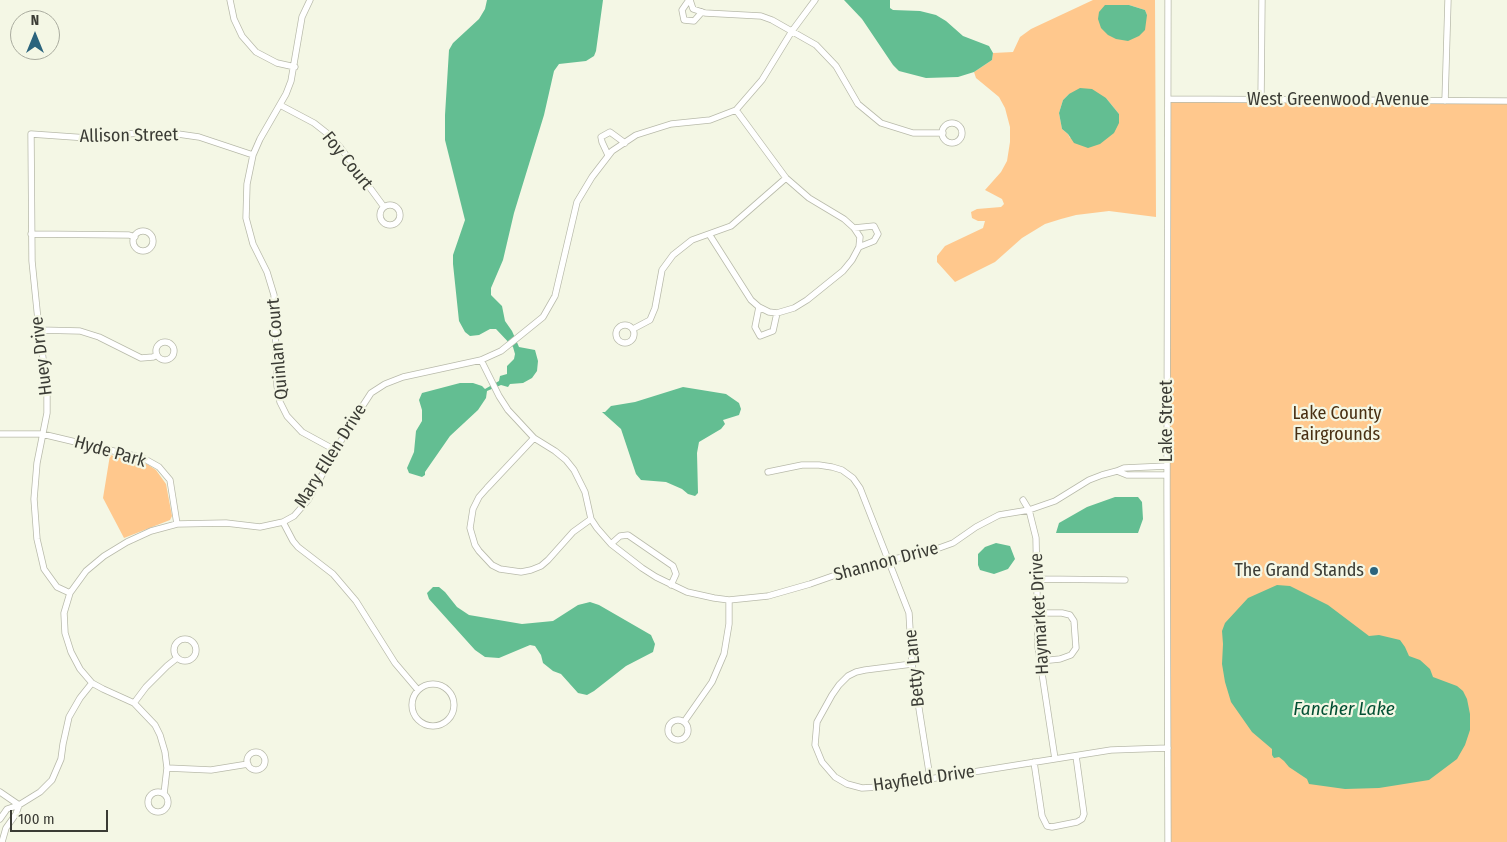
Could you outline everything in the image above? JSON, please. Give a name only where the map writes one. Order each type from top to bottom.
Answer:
[{"type":"street","points":[[230,0],[234,19],[242,36],[256,52],[277,63],[294,67]]},
{"type":"street","name":"Quinlan Court","points":[[310,0],[302,17],[291,81],[253,155],[247,184],[246,218],[253,244],[267,272],[274,295],[277,386],[280,402],[287,416],[302,432],[335,450]]},
{"type":"street","points":[[702,12],[694,21],[684,20],[682,10],[690,0],[694,9],[702,12],[761,16],[792,30],[816,45],[836,66],[858,104],[881,122],[913,133],[943,133]]},
{"type":"street","name":"Mary Ellen Drive","points":[[92,683],[80,669],[70,652],[65,633],[64,613],[70,592],[86,570],[127,542],[152,531],[177,524],[226,523],[260,527],[283,522],[294,516],[304,504],[363,403],[371,394],[385,384],[403,377],[481,360],[501,351],[543,317],[555,296],[577,202],[592,177],[612,151],[636,135],[671,124],[710,120],[736,110],[762,80],[792,30],[815,0]]},
{"type":"street","name":"Lake Street","points":[[1168,0],[1168,842]]},
{"type":"street","points":[[1261,100],[1262,0]]},
{"type":"street","points":[[1445,101],[1448,0]]},
{"type":"street","name":"West Greenwood Avenue","points":[[1168,98],[1507,101]]},
{"type":"street","name":"Foy Court","points":[[280,105],[314,123],[328,134],[340,147],[384,207]]},
{"type":"street","points":[[709,234],[751,300],[769,312],[778,313],[794,308],[807,300],[843,271],[852,260],[859,246],[860,237],[854,228],[844,219],[809,198],[786,178],[736,110]]},
{"type":"street","points":[[608,155],[601,137],[610,132],[625,143]]},
{"type":"street","name":"Allison Street","points":[[31,134],[88,138],[138,133],[178,134],[199,138],[253,155]]},
{"type":"street","name":"Huey Drive","points":[[31,134],[32,261],[47,387],[47,413],[36,463],[34,499],[37,539],[44,569],[57,587],[70,592]]},
{"type":"street","points":[[633,329],[650,320],[656,308],[662,270],[673,255],[692,240],[731,226],[786,178]]},
{"type":"street","points":[[854,228],[874,226],[878,234],[874,241],[859,246]]},
{"type":"street","points":[[31,234],[129,235],[134,237]]},
{"type":"street","points":[[759,307],[754,327],[760,336],[773,331],[778,313]]},
{"type":"street","points":[[39,330],[80,332],[99,337],[141,358],[157,355]]},
{"type":"street","name":"Shannon Drive","points":[[481,360],[490,380],[508,410],[534,438],[555,451],[574,470],[585,492],[591,519],[611,544],[642,568],[672,585],[700,596],[729,600],[768,596],[850,570],[928,552],[953,543],[976,527],[999,515],[1028,510],[1056,501],[1089,480],[1117,472],[1124,468],[1167,466]]},
{"type":"street","name":"Hyde Park","points":[[0,434],[42,434],[143,458],[159,467],[170,480],[177,524]]},
{"type":"street","points":[[534,438],[479,497],[473,509],[470,528],[474,545],[492,564],[500,569],[512,572],[531,570],[541,566],[573,532],[591,519]]},
{"type":"street","name":"Betty Lane","points":[[768,472],[802,465],[832,467],[853,478],[860,488],[909,614],[912,664],[930,778]]},
{"type":"street","name":"Shannon Drive","points":[[1117,472],[1127,475],[1167,475]]},
{"type":"street","name":"Haymarket Drive","points":[[1023,500],[1036,538],[1038,647],[1056,759]]},
{"type":"street","points":[[283,522],[298,547],[332,574],[356,601],[395,663],[418,690]]},
{"type":"street","points":[[611,544],[620,536],[628,536],[673,566],[676,574],[672,585]]},
{"type":"street","points":[[1038,579],[1125,580]]},
{"type":"street","points":[[684,722],[712,682],[724,654],[729,624],[729,600]]},
{"type":"street","points":[[1038,614],[1070,615],[1074,621],[1076,648],[1071,655],[1066,657],[1040,661]]},
{"type":"street","points":[[134,703],[146,687],[177,658]]},
{"type":"street","name":"Hayfield Drive","points":[[912,664],[865,670],[848,676],[839,684],[817,722],[815,745],[818,755],[835,778],[862,788],[879,787],[1122,748],[1168,748]]},
{"type":"street","points":[[0,819],[7,809],[19,805],[40,792],[52,780],[61,760],[69,717],[80,698],[92,683],[134,703],[147,715],[160,735],[167,768],[164,794]]},
{"type":"street","points":[[437,684],[449,691],[454,704],[450,717],[446,722],[432,726],[420,721],[412,710],[414,696],[418,690],[423,686],[437,684]]},
{"type":"street","points":[[1034,762],[1042,816],[1047,826],[1052,826],[1077,822],[1082,819],[1084,814],[1076,756]]},
{"type":"street","points":[[167,768],[211,770],[248,764]]},
{"type":"street","points":[[0,792],[19,805]]},
{"type":"street","points":[[2,842],[6,828],[16,814],[19,805]]},
{"type":"green space","points":[[1093,0],[1155,0],[1156,217],[1109,211],[1076,215],[1045,224],[1022,238],[995,262],[955,282],[937,262],[937,256],[945,246],[983,228],[985,221],[978,221],[972,218],[971,212],[977,209],[1001,207],[1004,204],[1002,199],[985,190],[1001,172],[1007,161],[1010,142],[1010,127],[1005,108],[999,97],[976,78],[974,72],[992,60],[993,53],[1013,52],[1020,37],[1031,29]],"holes":[[[1129,5],[1145,10],[1147,15],[1105,6]],[[1069,94],[1106,98],[1119,114],[1070,138],[1062,129],[1059,113],[1063,100]]]},
{"type":"green space","name":"Lake County Fairgrounds","points":[[1167,99],[1507,100],[1507,842],[1168,842]]},
{"type":"green space","points":[[110,455],[147,464],[156,470],[166,484],[172,516],[170,520],[124,538],[103,498]]},
{"type":"water","points":[[487,0],[603,0],[594,56],[586,61],[559,64],[554,71],[544,115],[514,213],[503,260],[491,288],[491,295],[502,306],[505,321],[519,347],[535,350],[538,361],[537,371],[532,378],[523,383],[510,384],[508,387],[501,385],[487,391],[486,398],[478,410],[450,436],[422,477],[409,473],[407,468],[414,452],[416,431],[422,421],[422,410],[419,400],[422,393],[460,383],[473,383],[485,389],[499,381],[500,376],[507,374],[507,366],[514,359],[515,354],[513,347],[496,329],[490,329],[479,335],[470,336],[465,332],[459,321],[453,264],[453,255],[465,220],[445,140],[449,50],[453,43],[479,19],[485,9]]},
{"type":"water","points":[[844,0],[890,0],[890,8],[893,10],[920,11],[936,15],[963,36],[989,46],[993,53],[992,60],[974,72],[958,77],[926,78],[899,71],[862,19]]},
{"type":"water","points":[[1105,5],[1129,5],[1145,10],[1147,15],[1145,30],[1139,36],[1128,41],[1116,39],[1108,35],[1101,28],[1098,19],[1099,12]]},
{"type":"water","points":[[1080,88],[1092,89],[1106,98],[1119,114],[1119,123],[1114,133],[1100,144],[1088,148],[1074,143],[1062,129],[1059,113],[1063,100]]},
{"type":"water","points":[[683,387],[726,394],[739,403],[741,409],[739,415],[723,420],[725,424],[721,429],[699,442],[697,453],[698,493],[695,496],[666,482],[641,480],[636,474],[621,429],[602,412],[605,412],[611,406],[635,402]]},
{"type":"water","points":[[1115,497],[1138,497],[1142,502],[1143,519],[1138,533],[1056,533],[1059,523],[1087,507]]},
{"type":"water","points":[[996,543],[1010,546],[1015,559],[1008,569],[994,574],[980,570],[978,554],[985,547]]},
{"type":"water","name":"Fancher Lake","points":[[1277,585],[1290,586],[1328,605],[1369,636],[1379,635],[1400,640],[1409,656],[1420,660],[1430,669],[1433,677],[1457,686],[1463,691],[1470,714],[1470,730],[1465,745],[1457,759],[1429,780],[1379,788],[1345,789],[1309,784],[1307,779],[1289,767],[1279,757],[1274,758],[1272,749],[1252,732],[1231,702],[1222,664],[1222,631],[1225,623],[1248,598]]},
{"type":"water","points":[[433,587],[439,587],[457,607],[469,615],[522,624],[553,621],[578,605],[590,602],[599,605],[651,635],[655,644],[653,652],[626,666],[587,695],[578,693],[561,674],[553,671],[543,663],[541,655],[535,646],[530,645],[499,658],[485,657],[475,650],[429,599],[427,593]]},
{"type":"place","name":"The Grand Stands","points":[[1374,571]]}]
